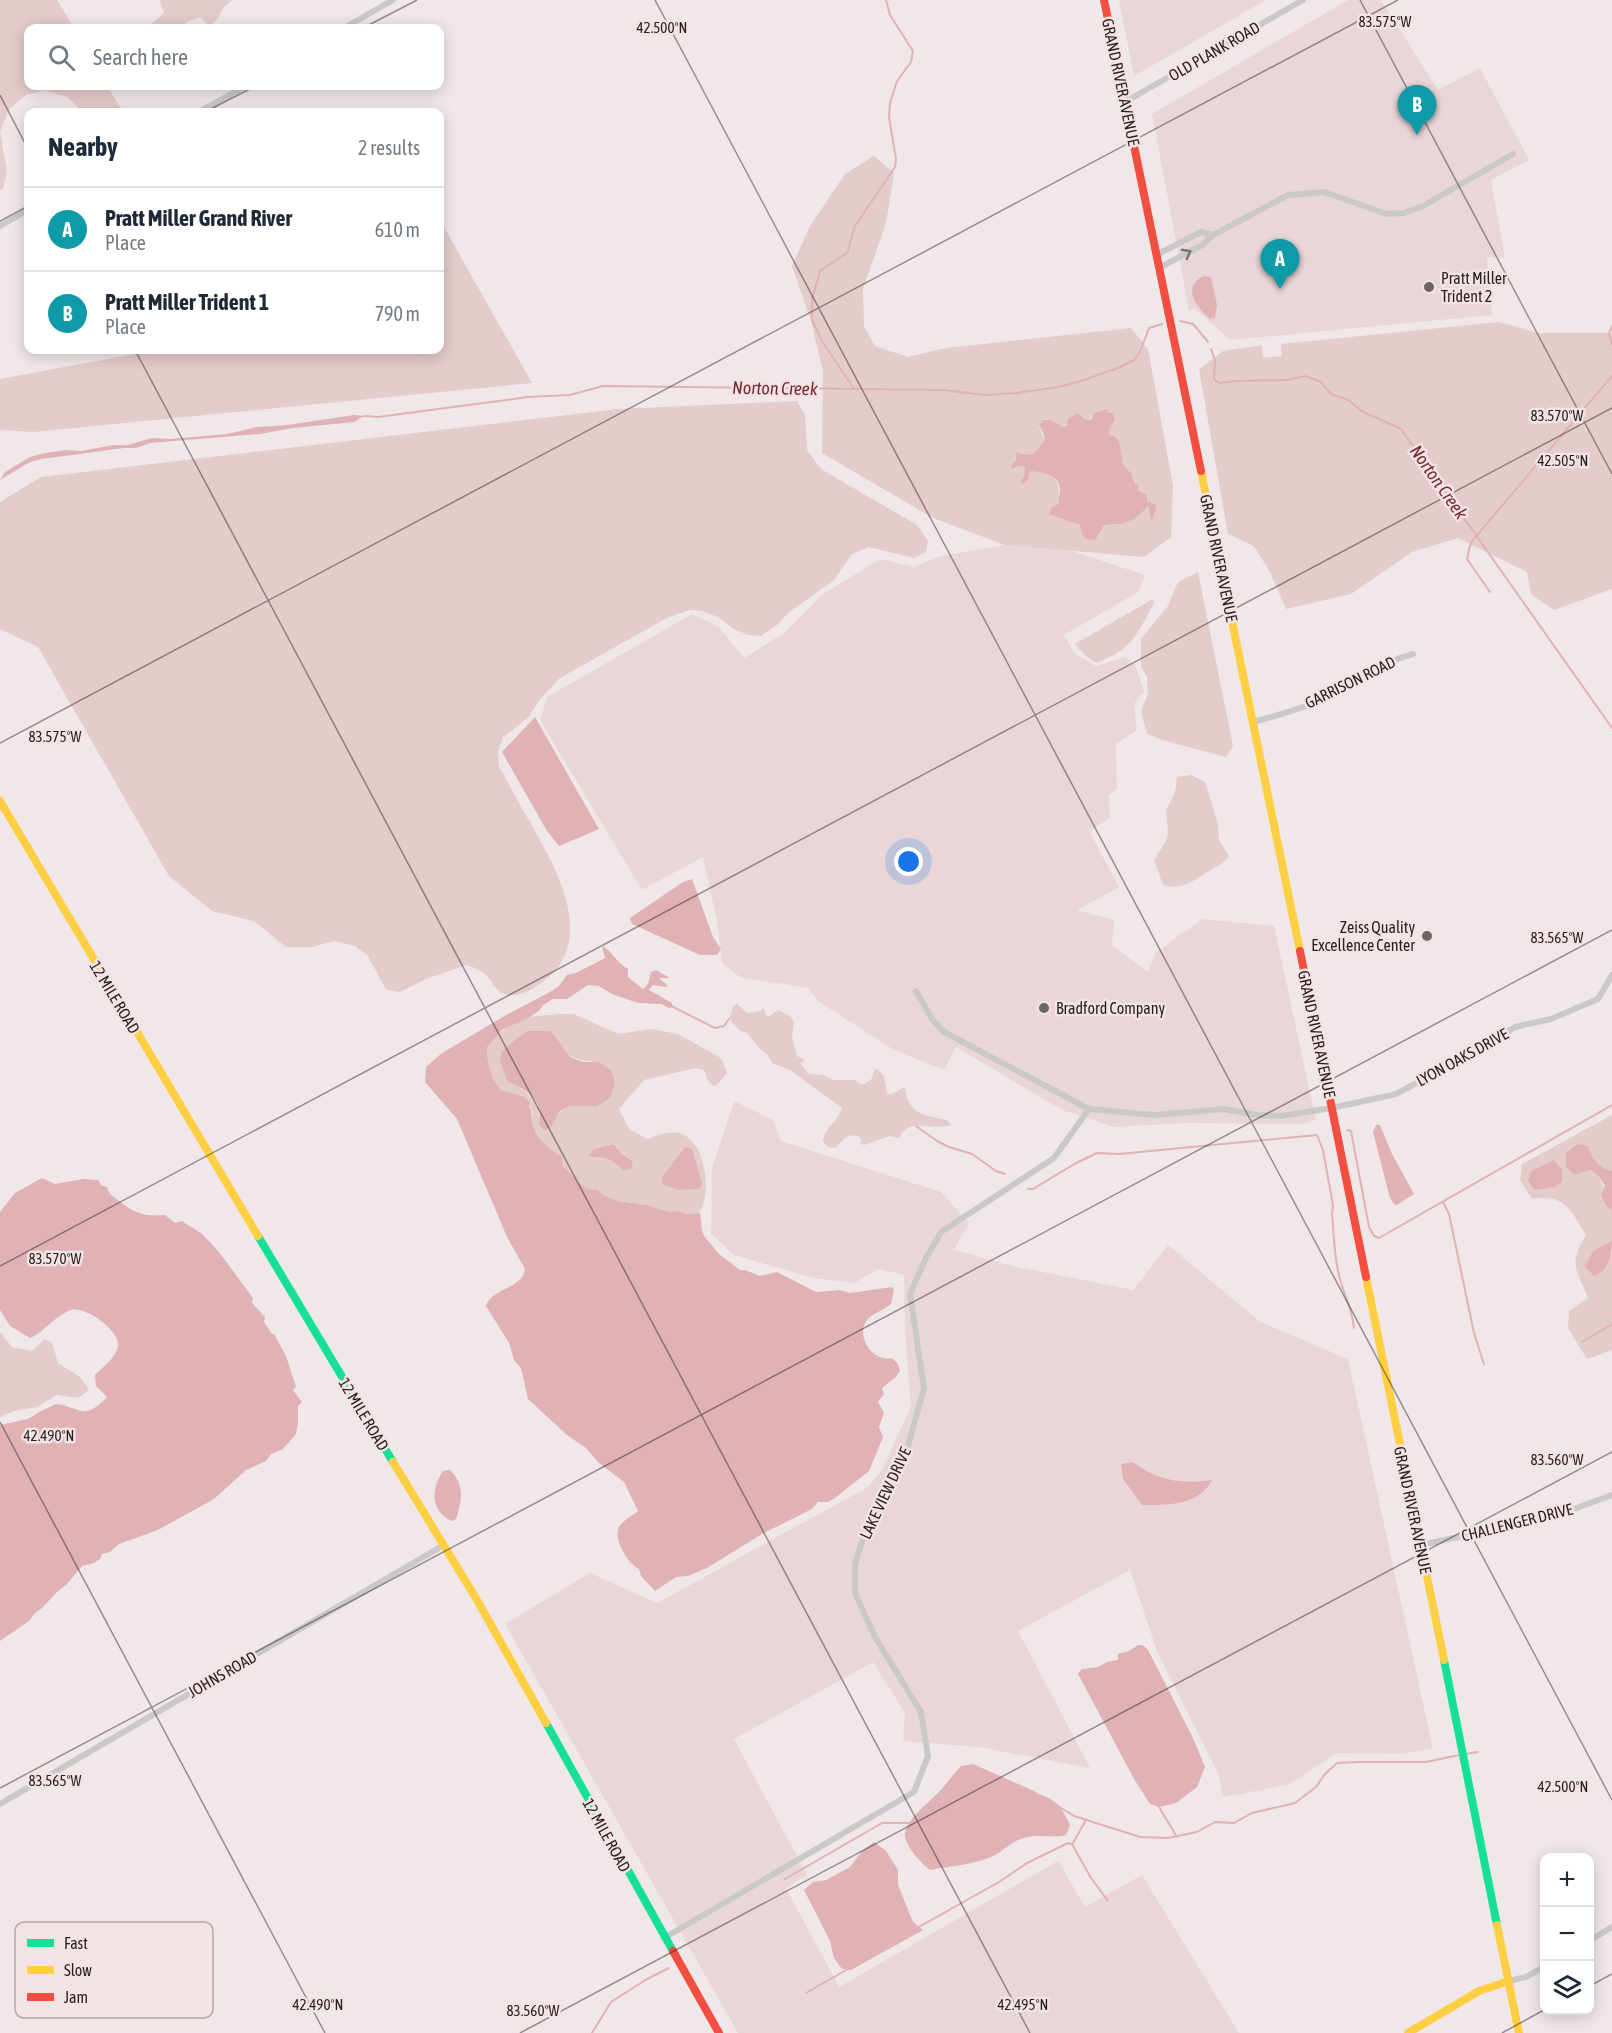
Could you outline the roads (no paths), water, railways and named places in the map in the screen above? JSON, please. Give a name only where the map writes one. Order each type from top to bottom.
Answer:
[{"type":"main road","name":"GRAND RIVER AVENUE","points":[[1104,0],[1519,2033]]},
{"type":"main road","name":"12 MILE ROAD","points":[[0,801],[359,1406],[477,1599],[718,2033]]},
{"type":"main road","points":[[1408,2033],[1479,1991],[1509,1981]]},
{"type":"street","points":[[351,24],[393,0]]},
{"type":"street","name":"OLD PLANK ROAD","points":[[1125,102],[1303,0]]},
{"type":"street","points":[[206,108],[239,90]]},
{"type":"street","points":[[1159,268],[1202,245],[1213,235],[1288,195],[1324,192],[1387,214],[1404,213],[1423,206],[1513,154]]},
{"type":"street","points":[[0,226],[24,212]]},
{"type":"street","points":[[1156,255],[1201,232],[1213,235]]},
{"type":"street","name":"GARRISON ROAD","points":[[1253,722],[1320,700],[1391,660],[1413,654]]},
{"type":"street","name":"LYON OAKS DRIVE","points":[[1089,1109],[1154,1115],[1224,1109],[1257,1115],[1281,1116],[1396,1094],[1515,1028],[1551,1019],[1598,999],[1612,975]]},
{"type":"street","points":[[916,991],[932,1019],[944,1032],[1089,1109]]},
{"type":"street","name":"LAKE VIEW DRIVE","points":[[664,1938],[914,1792],[928,1756],[921,1712],[875,1637],[855,1593],[855,1564],[869,1519],[908,1446],[924,1388],[910,1294],[941,1232],[1054,1158],[1089,1109]]},
{"type":"street","name":"CHALLENGER DRIVE","points":[[1421,1545],[1552,1517],[1612,1495]]},
{"type":"street","name":"JOHNS ROAD","points":[[0,1804],[444,1545]]},
{"type":"street","points":[[1594,1938],[1612,1927]]},
{"type":"street","points":[[1509,1981],[1526,1977],[1540,1970]]},
{"type":"waterway","points":[[854,389],[822,341],[812,320],[812,299],[820,271],[847,253],[855,226],[895,167],[896,159],[889,117],[890,103],[897,81],[911,62],[913,51],[890,15],[886,0]]},
{"type":"waterway","name":"Norton Creek","points":[[1180,321],[1193,324],[1208,342]]},
{"type":"waterway","name":"Norton Creek","points":[[364,416],[378,417],[528,397],[570,395],[603,386],[943,390],[985,395],[1016,393],[1059,387],[1118,368],[1134,360],[1140,352],[1149,328],[1162,324]]},
{"type":"waterway","points":[[1612,326],[1609,334],[1612,344]]},
{"type":"waterway","name":"Norton Creek","points":[[1211,349],[1215,360],[1214,379],[1219,383],[1287,380],[1305,376],[1321,382],[1331,394],[1349,400],[1361,411],[1401,429],[1612,728]]},
{"type":"waterway","points":[[1490,592],[1467,559],[1473,540],[1612,376]]},
{"type":"waterway","points":[[673,1007],[715,1028],[724,1026],[729,1019]]},
{"type":"waterway","points":[[1347,1130],[1351,1131],[1369,1227],[1374,1236],[1379,1238],[1612,1105]]},
{"type":"waterway","points":[[916,1126],[937,1141],[972,1154],[996,1171],[1005,1174]]},
{"type":"waterway","points":[[1028,1189],[1033,1189],[1097,1153],[1119,1154],[1317,1135],[1323,1150],[1333,1205],[1338,1271],[1354,1328]]},
{"type":"waterway","points":[[1443,1202],[1449,1214],[1474,1333],[1484,1364]]},
{"type":"waterway","points":[[1582,1342],[1612,1324]]},
{"type":"waterway","points":[[1465,1754],[1478,1752]]},
{"type":"waterway","points":[[1058,1806],[1074,1816],[1140,1837],[1168,1838],[1197,1832],[1215,1822],[1234,1823],[1252,1813],[1295,1803],[1316,1787],[1337,1763],[1426,1762],[1459,1755]]},
{"type":"waterway","points":[[1159,1807],[1177,1837]]},
{"type":"waterway","points":[[1073,1843],[1086,1820]]},
{"type":"waterway","points":[[785,1879],[882,1823],[912,1823]]},
{"type":"waterway","points":[[917,1928],[999,1882],[1027,1863],[1068,1843],[1072,1844]]},
{"type":"waterway","points":[[1072,1844],[1091,1878],[1108,1901]]},
{"type":"waterway","points":[[592,2033],[611,2002],[669,1968]]},
{"type":"waterway","points":[[806,1993],[848,1969]]},
{"type":"place","name":"Pratt Miller Trident 1","points":[[1417,135]]},
{"type":"place","name":"Pratt Miller Trident 2","points":[[1429,287]]},
{"type":"place","name":"Pratt Miller Grand River","points":[[1280,289]]},
{"type":"place","name":"Zeiss Quality Excellence Center","points":[[1427,936]]},
{"type":"place","name":"Bradford Company","points":[[1044,1008]]}]
